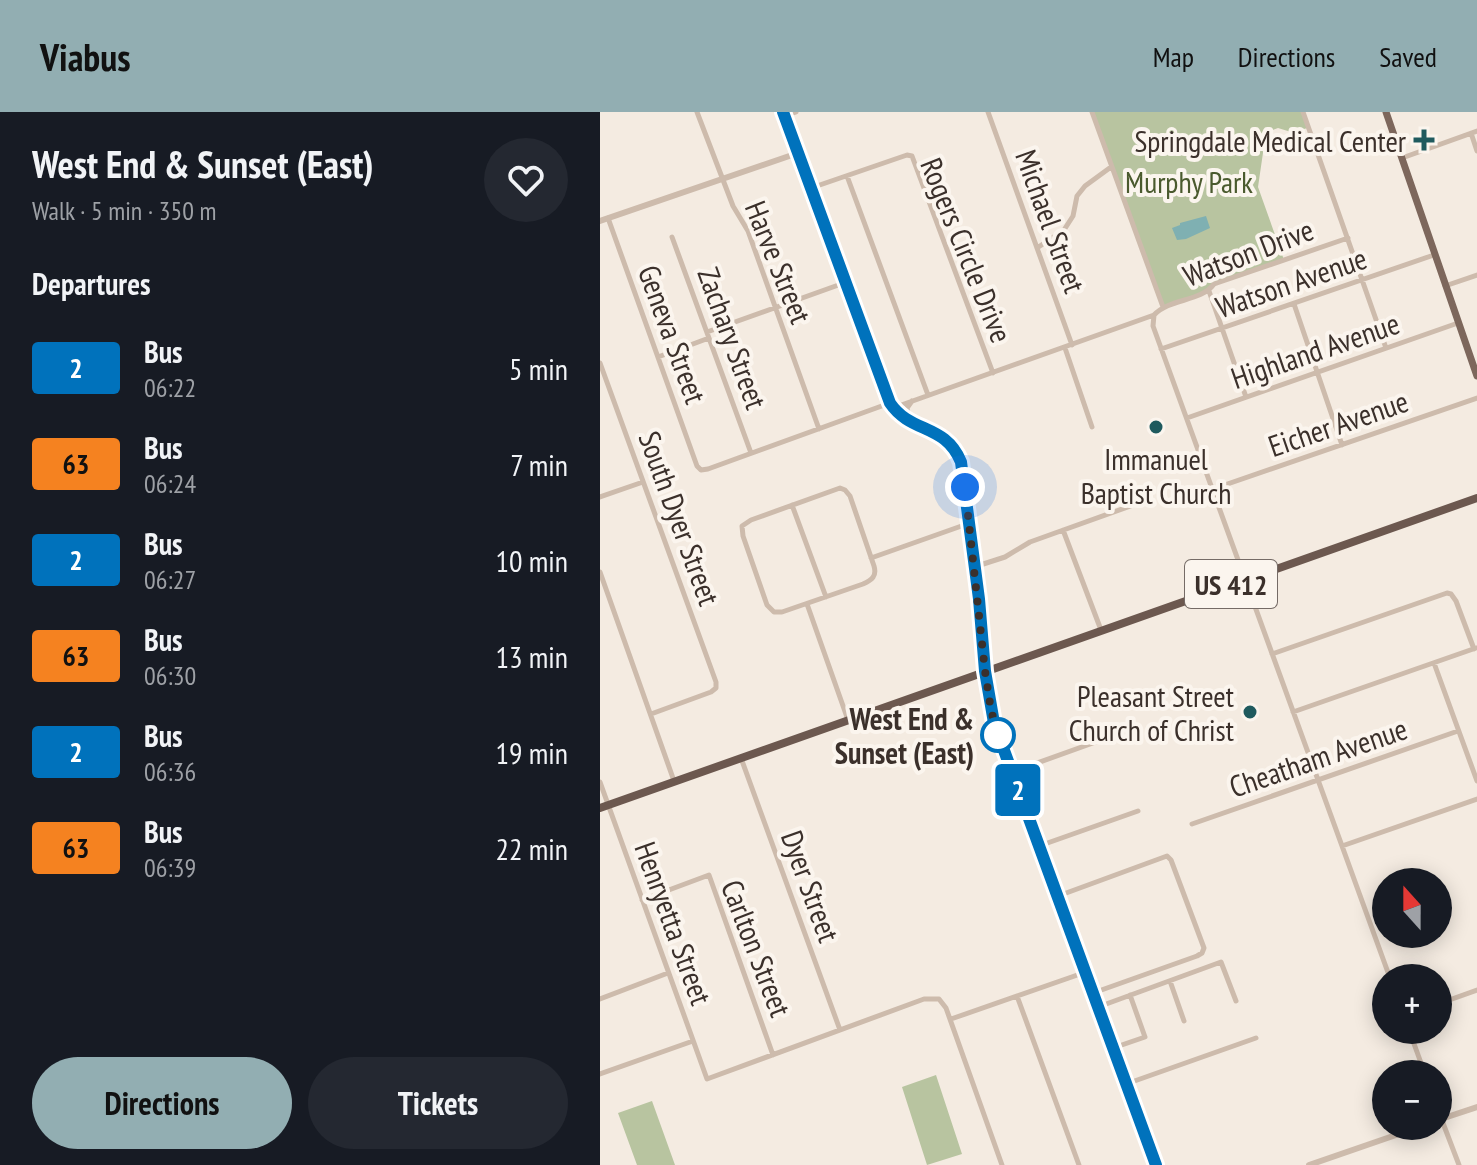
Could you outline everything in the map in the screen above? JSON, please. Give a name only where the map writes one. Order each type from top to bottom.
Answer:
[{"type":"highway","name":"US 412","points":[[604,806],[1477,498]]},
{"type":"main road","points":[[1386,112],[1458,323],[1473,350],[1477,376]]},
{"type":"street","name":"Harve Street","points":[[697,112],[733,206],[748,231],[819,429]]},
{"type":"street","points":[[796,112],[784,114],[891,406],[909,422],[939,434],[954,448],[963,470],[985,671],[994,723],[1156,1165]]},
{"type":"street","name":"Michael Street","points":[[988,112],[1072,345]]},
{"type":"street","points":[[751,453],[1065,348],[1154,315],[1163,307],[1092,112]]},
{"type":"street","points":[[1303,112],[1386,348]]},
{"type":"street","points":[[1401,158],[1474,132],[1477,151]]},
{"type":"street","points":[[604,219],[798,153]]},
{"type":"street","name":"Rogers Circle Drive","points":[[811,188],[907,155],[912,156],[993,373]]},
{"type":"street","points":[[1037,248],[1064,230],[1073,216],[1077,196],[1085,186],[1111,167]]},
{"type":"street","points":[[847,176],[928,395]]},
{"type":"street","name":"Geneva Street","points":[[604,219],[697,466],[701,470],[708,469],[751,453]]},
{"type":"street","name":"Zachary Street","points":[[672,237],[751,453]]},
{"type":"street","name":"Watson Drive","points":[[1163,307],[1209,291],[1214,284],[1348,238]]},
{"type":"street","name":"Watson Avenue","points":[[1161,349],[1434,255]]},
{"type":"street","points":[[1445,286],[1477,275]]},
{"type":"street","points":[[658,357],[844,283]]},
{"type":"street","points":[[1209,291],[1246,397]]},
{"type":"street","points":[[1294,304],[1342,445]]},
{"type":"street","points":[[1154,315],[1153,326],[1161,349],[1385,964]]},
{"type":"street","name":"Highland Avenue","points":[[1187,418],[1458,323]]},
{"type":"street","points":[[1065,348],[1092,427]]},
{"type":"street","name":"South Dyer Street","points":[[600,363],[716,682],[716,688],[711,692],[651,714]]},
{"type":"street","name":"Eicher Avenue","points":[[1213,489],[1477,398]]},
{"type":"street","points":[[909,422],[907,408],[913,401]]},
{"type":"street","points":[[600,497],[643,482]]},
{"type":"street","points":[[836,489],[845,490],[850,496],[871,558],[875,573],[870,581],[782,612],[769,609],[742,531],[745,522],[792,505],[836,489]]},
{"type":"street","points":[[974,567],[1005,557],[1030,542],[1136,504]]},
{"type":"street","points":[[792,505],[826,597]]},
{"type":"street","points":[[871,558],[970,523]]},
{"type":"street","points":[[1063,530],[1101,630]]},
{"type":"street","points":[[600,572],[674,781]]},
{"type":"street","points":[[1272,654],[1443,594],[1451,594],[1456,601],[1476,648],[1293,712]]},
{"type":"street","points":[[807,603],[848,720]]},
{"type":"street","points":[[1434,663],[1477,781]]},
{"type":"street","name":"Cheatham Avenue","points":[[1192,824],[1458,731]]},
{"type":"street","points":[[1012,772],[1104,739]]},
{"type":"street","name":"Dyer Street","points":[[741,757],[840,1030]]},
{"type":"street","name":"Henryetta Street","points":[[600,782],[604,806],[707,1079],[773,1055]]},
{"type":"street","points":[[1342,846],[1477,799]]},
{"type":"street","points":[[1039,846],[1138,811]]},
{"type":"street","points":[[1058,896],[1167,856],[1204,948],[1197,956],[1093,993]]},
{"type":"street","name":"Carlton Street","points":[[642,900],[709,875],[773,1055]]},
{"type":"street","points":[[1098,1007],[1221,962],[1236,1001]]},
{"type":"street","points":[[951,1019],[1086,972]]},
{"type":"street","points":[[600,999],[668,973]]},
{"type":"street","points":[[1170,981],[1184,1021]]},
{"type":"street","points":[[1452,999],[1477,990]]},
{"type":"street","points":[[1113,1048],[1145,1037],[1130,995]]},
{"type":"street","points":[[1017,996],[1079,1165]]},
{"type":"street","points":[[773,1055],[924,999],[939,999],[951,1019],[1002,1165]]},
{"type":"street","points":[[1126,1084],[1256,1038]]},
{"type":"street","points":[[600,1074],[693,1041]]},
{"type":"street","points":[[1452,1116],[1477,1107]]},
{"type":"street","points":[[1309,1165],[1381,1140]]},
{"type":"street","points":[[1448,1140],[1459,1165]]},
{"type":"green space","name":"Murphy Park","points":[[1092,112],[1303,112],[1308,128],[1291,132],[1278,128],[1270,131],[1264,146],[1258,187],[1284,260],[1214,284],[1209,291],[1163,307]]},
{"type":"green space","points":[[936,1075],[962,1154],[927,1165],[902,1087]]},
{"type":"green space","points":[[652,1101],[675,1165],[637,1165],[618,1113]]},
{"type":"water","points":[[1206,216],[1210,228],[1177,240],[1172,228]]},
{"type":"bus line","name":"2","points":[[783,112],[890,403],[904,419],[946,439],[961,462],[985,671],[994,723],[1156,1165]]},
{"type":"place","name":"Springdale Medical Center","points":[[1424,140]]},
{"type":"place","name":"Immanuel Baptist Church","points":[[1156,427]]},
{"type":"place","name":"Pleasant Street Church of Christ","points":[[1250,712]]},
{"type":"place","name":"West End & Sunset (East)","points":[[998,735]]},
{"type":"route","points":[[965,487],[985,671],[998,735]]}]
